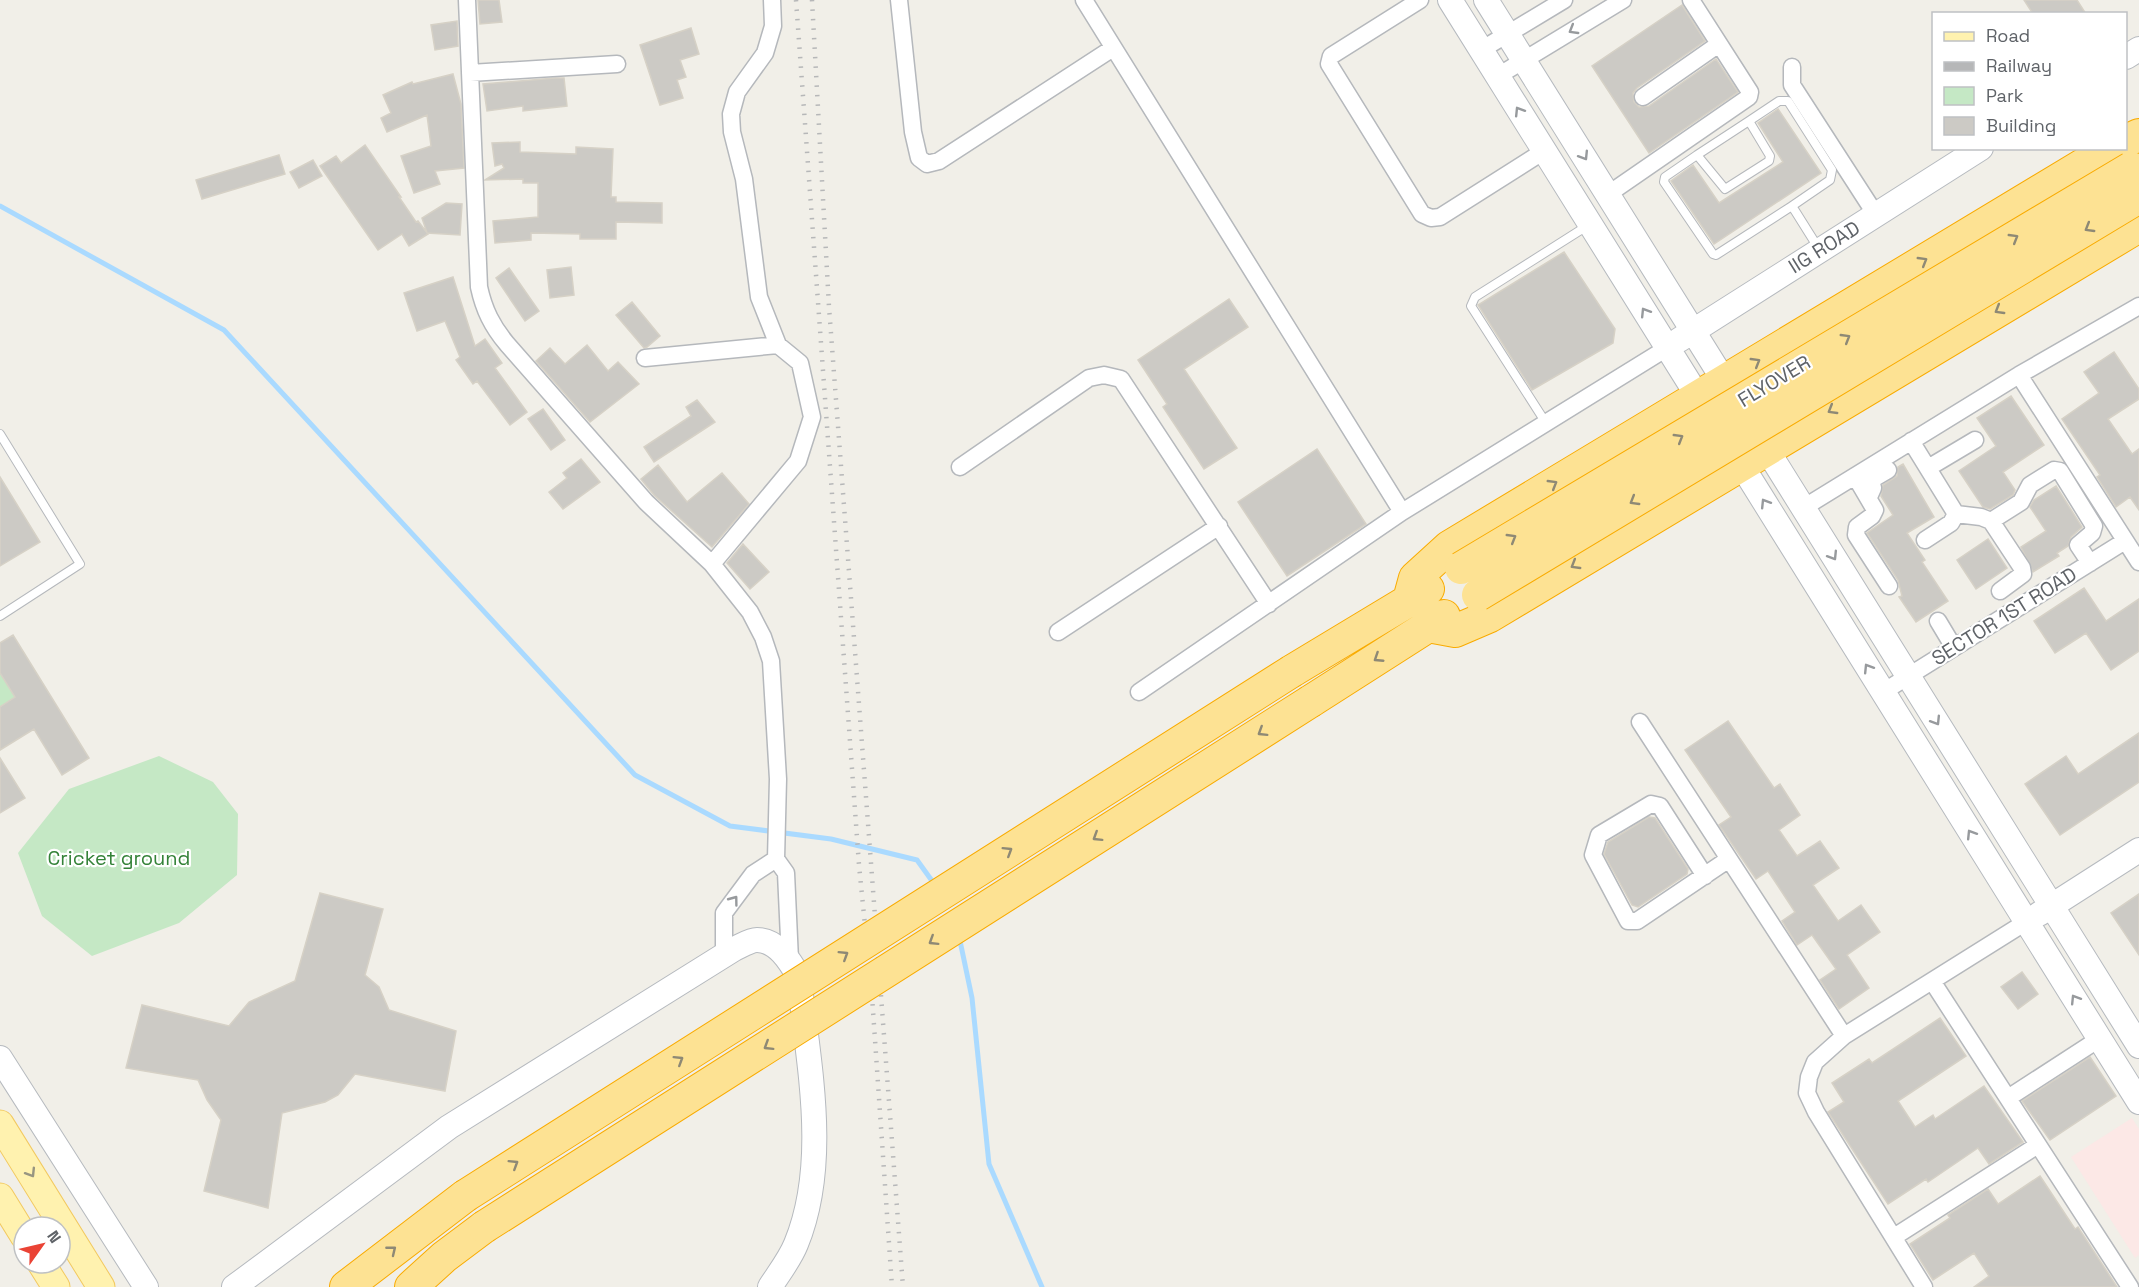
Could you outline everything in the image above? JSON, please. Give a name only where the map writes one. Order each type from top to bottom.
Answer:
[{"type":"highway","points":[[1409,600],[1415,578],[1449,547],[1711,389],[2126,155],[2139,135]]},
{"type":"highway","name":"FLYOVER","points":[[346,1287],[465,1196],[1292,671],[2126,155]]},
{"type":"highway","name":"FLYOVER","points":[[411,1287],[444,1257],[484,1227],[1428,626],[2139,197]]},
{"type":"highway","points":[[1428,626],[1455,631],[1490,616],[2139,226]]},
{"type":"main road","points":[[1450,0],[1667,348],[1711,389],[1754,457],[1883,692],[2139,1102]]},
{"type":"main road","points":[[1486,0],[1693,331],[1711,389]]},
{"type":"main road","name":"IIG ROAD","points":[[1667,348],[1819,249],[1978,150]]},
{"type":"main road","points":[[1754,457],[1803,508],[2052,906],[2136,1033]]},
{"type":"main road","points":[[2026,922],[2139,850]]},
{"type":"main road","points":[[234,1287],[449,1127],[724,955],[756,940],[773,945],[790,960],[799,977],[813,1106],[814,1179],[796,1244],[770,1287]]},
{"type":"main road","points":[[0,1058],[146,1287]]},
{"type":"main road","points":[[0,1124],[101,1287]]},
{"type":"main road","points":[[0,1197],[12,1216]]},
{"type":"street","points":[[467,0],[479,287],[492,325],[646,502],[712,564],[750,612],[763,637],[768,653],[778,779],[776,856],[786,873],[790,960]]},
{"type":"street","points":[[712,564],[798,461],[812,417],[800,363],[778,345],[759,297],[753,232],[744,179],[732,132],[731,114],[737,92],[765,52],[773,26],[772,0]]},
{"type":"street","points":[[898,0],[913,132],[919,158],[927,164],[939,161],[1113,48]]},
{"type":"street","points":[[1084,0],[1402,512]]},
{"type":"street","points":[[1419,0],[1331,56],[1329,64],[1422,214],[1431,218],[1440,217],[1544,151]]},
{"type":"street","points":[[1481,50],[1564,0]]},
{"type":"street","points":[[1498,76],[1623,0]]},
{"type":"street","points":[[1608,195],[1749,97],[1750,92],[1691,0]]},
{"type":"street","points":[[1643,96],[1719,44]]},
{"type":"street","points":[[470,73],[617,64]]},
{"type":"street","points":[[1792,67],[1792,85],[1876,215]]},
{"type":"street","points":[[1803,508],[2019,375],[2139,306]]},
{"type":"street","points":[[645,358],[778,345]]},
{"type":"street","points":[[1139,692],[1402,512],[1667,348]]},
{"type":"street","points":[[960,466],[1089,378],[1104,375],[1121,379],[1269,604]]},
{"type":"street","points":[[2019,375],[2139,562]]},
{"type":"street","points":[[1928,468],[1974,440]]},
{"type":"street","points":[[1911,441],[1956,514]]},
{"type":"street","points":[[1869,497],[1873,488],[1871,480],[1888,470]]},
{"type":"street","points":[[1991,521],[2021,502],[2030,485],[2054,470],[2060,471],[2094,526],[2092,533],[2078,545],[2090,563]]},
{"type":"street","points":[[1855,476],[1875,510],[1872,516],[1857,526],[1856,535],[1889,586]]},
{"type":"street","points":[[1956,514],[1981,516],[1991,521],[2022,568],[2024,574],[2000,591]]},
{"type":"street","points":[[1925,540],[1951,523],[1956,514]]},
{"type":"street","points":[[1058,632],[1219,526]]},
{"type":"street","name":"SECTOR 1ST ROAD","points":[[1883,692],[1953,646],[2125,541]]},
{"type":"street","points":[[1938,621],[1953,646]]},
{"type":"street","points":[[1640,722],[1844,1036]]},
{"type":"street","points":[[1705,876],[1660,806],[1651,804],[1599,835],[1593,855],[1629,921],[1637,921],[1705,876],[1729,860]]},
{"type":"street","points":[[724,955],[724,913],[753,874],[776,856]]},
{"type":"street","points":[[1924,1287],[1807,1093],[1809,1077],[1815,1062],[1844,1036],[2026,922]]},
{"type":"street","points":[[1932,981],[2130,1287],[2139,1281]]},
{"type":"street","points":[[2008,1098],[2099,1039]]},
{"type":"street","points":[[1894,1237],[2038,1144]]},
{"type":"lane","points":[[1779,101],[1788,101],[1832,170],[1830,180],[1716,255],[1713,254],[1664,182],[1665,177],[1749,121],[1779,101]]},
{"type":"lane","points":[[1697,155],[1725,189],[1769,161],[1770,156],[1749,121]]},
{"type":"lane","points":[[1792,206],[1819,249]]},
{"type":"lane","points":[[1546,423],[1471,306],[1475,297],[1590,224]]},
{"type":"lane","points":[[0,434],[80,564],[0,616]]},
{"type":"shaded area","points":[[2132,1118],[2139,1129],[2139,1255],[2135,1258],[2071,1157]]},
{"type":"green space","points":[[0,673],[15,697],[0,707]]},
{"type":"green space","name":"Cricket ground","points":[[159,756],[213,782],[238,814],[237,875],[179,923],[92,956],[42,916],[18,853],[69,789]]},
{"type":"building","points":[[478,0],[499,0],[502,22],[480,24]]},
{"type":"building","points":[[2024,0],[2077,0],[2085,12],[2032,12]]},
{"type":"building","points":[[1682,5],[1705,41],[1637,88],[1633,93],[1634,102],[1639,107],[1649,106],[1716,59],[1738,92],[1649,153],[1592,66]]},
{"type":"building","points":[[457,21],[458,46],[435,50],[431,25]]},
{"type":"building","points":[[691,28],[699,54],[680,60],[686,77],[677,80],[683,98],[660,105],[640,45]]},
{"type":"building","points":[[453,74],[461,104],[464,168],[435,171],[440,184],[414,193],[401,156],[431,146],[427,115],[387,132],[381,118],[391,113],[383,95],[412,82],[413,84]]},
{"type":"building","points":[[564,78],[567,106],[523,111],[523,106],[487,111],[483,84]]},
{"type":"building","points":[[1778,109],[1821,173],[1714,244],[1671,181],[1693,165],[1719,203],[1783,162],[1758,123]]},
{"type":"building","points":[[520,142],[520,152],[576,154],[576,147],[613,149],[611,197],[616,197],[616,202],[662,203],[662,223],[616,222],[616,239],[580,239],[580,234],[531,233],[531,240],[495,243],[493,221],[538,217],[538,183],[523,183],[523,179],[485,180],[504,168],[502,164],[495,166],[492,143]]},
{"type":"building","points":[[365,145],[416,222],[418,221],[428,234],[409,246],[402,234],[378,250],[320,166],[336,156],[341,163]]},
{"type":"building","points":[[279,155],[285,174],[202,199],[196,180]]},
{"type":"building","points":[[313,160],[322,176],[299,188],[290,172]]},
{"type":"building","points":[[446,203],[462,204],[460,235],[427,233],[422,218]]},
{"type":"building","points":[[1564,252],[1615,329],[1613,343],[1532,390],[1478,305]]},
{"type":"building","points":[[571,267],[574,295],[550,298],[547,270]]},
{"type":"building","points":[[509,268],[539,311],[525,321],[496,278]]},
{"type":"building","points":[[453,277],[475,346],[485,339],[502,363],[495,368],[527,412],[510,425],[477,381],[473,384],[456,360],[460,357],[445,321],[417,331],[404,293]]},
{"type":"building","points":[[1229,299],[1248,327],[1184,369],[1237,448],[1204,469],[1163,407],[1167,404],[1138,360]]},
{"type":"building","points":[[632,302],[660,336],[644,348],[616,315]]},
{"type":"building","points":[[587,345],[608,371],[618,362],[639,384],[590,422],[536,361],[550,348],[565,364]]},
{"type":"building","points":[[2114,352],[2139,389],[2139,399],[2108,419],[2132,454],[2139,449],[2139,510],[2130,497],[2116,507],[2097,477],[2100,475],[2062,419],[2099,393],[2084,372]]},
{"type":"building","points":[[2011,396],[2044,445],[2003,472],[2015,490],[2013,495],[1990,509],[1983,507],[1959,471],[1996,446],[1977,418]]},
{"type":"building","points":[[697,400],[715,422],[654,462],[644,447],[691,416],[686,407]]},
{"type":"building","points":[[543,409],[565,440],[551,450],[528,419]]},
{"type":"building","points":[[1317,449],[1366,524],[1287,576],[1238,502]]},
{"type":"building","points":[[581,459],[600,482],[563,509],[549,492],[567,478],[563,473]]},
{"type":"building","points":[[1903,464],[1934,517],[1907,533],[1925,560],[1922,562],[1948,601],[1916,622],[1899,597],[1902,596],[1898,580],[1867,533],[1893,515],[1881,496],[1883,485],[1897,476],[1898,467]]},
{"type":"building","points":[[658,465],[687,502],[722,473],[749,504],[712,547],[654,495],[641,479]]},
{"type":"building","points":[[0,477],[40,542],[0,566]]},
{"type":"building","points":[[2056,486],[2082,527],[2071,537],[2068,546],[2057,553],[2059,556],[2033,572],[2021,547],[2046,531],[2030,507],[2034,500]]},
{"type":"building","points":[[1988,539],[2007,568],[1976,589],[1957,560]]},
{"type":"building","points":[[743,544],[769,572],[750,589],[727,563]]},
{"type":"building","points":[[2084,588],[2106,621],[2139,599],[2139,651],[2111,670],[2086,633],[2055,653],[2034,621]]},
{"type":"building","points":[[13,635],[89,758],[62,775],[34,729],[0,750],[0,707],[15,697],[0,673],[0,643]]},
{"type":"building","points":[[1728,721],[1774,788],[1780,784],[1800,815],[1779,830],[1797,856],[1820,841],[1839,868],[1813,885],[1838,921],[1861,905],[1880,932],[1847,955],[1869,988],[1839,1009],[1820,980],[1836,969],[1812,935],[1797,945],[1782,921],[1795,912],[1768,871],[1756,879],[1719,825],[1731,817],[1685,750]]},
{"type":"building","points":[[2139,733],[2139,782],[2060,835],[2025,784],[2066,756],[2078,774]]},
{"type":"building","points":[[0,758],[25,798],[0,813]]},
{"type":"building","points":[[1649,817],[1655,818],[1688,869],[1687,874],[1638,907],[1632,905],[1604,854],[1608,842]]},
{"type":"building","points":[[320,893],[383,909],[365,975],[379,987],[389,1010],[456,1031],[445,1091],[355,1074],[338,1095],[325,1102],[282,1113],[268,1208],[204,1191],[221,1120],[207,1100],[198,1080],[126,1068],[142,1005],[229,1026],[249,1002],[295,981]]},
{"type":"building","points":[[2139,894],[2139,955],[2111,913]]},
{"type":"building","points":[[2022,972],[2038,994],[2018,1009],[2001,987]]},
{"type":"building","points":[[1940,1018],[1966,1056],[1898,1101],[1915,1127],[1933,1115],[1935,1119],[1984,1086],[2023,1142],[1989,1164],[1978,1148],[1928,1182],[1926,1179],[1888,1204],[1828,1112],[1844,1102],[1832,1083],[1869,1059],[1872,1063]]},
{"type":"building","points":[[2090,1057],[2116,1096],[2050,1140],[2022,1101]]},
{"type":"building","points":[[2040,1176],[2075,1229],[2078,1227],[2117,1287],[1974,1287],[1989,1276],[1974,1253],[1933,1280],[1910,1244],[1950,1218],[1948,1215],[1988,1189],[1998,1204]]},
{"type":"waterway","points":[[0,206],[224,330],[635,775],[730,826],[831,839],[917,860],[935,885]]},
{"type":"waterway","points":[[959,936],[972,998],[989,1164],[1042,1287]]},
{"type":"railway","points":[[796,0],[892,1287]]},
{"type":"railway","points":[[812,0],[829,307],[903,1287]]}]
